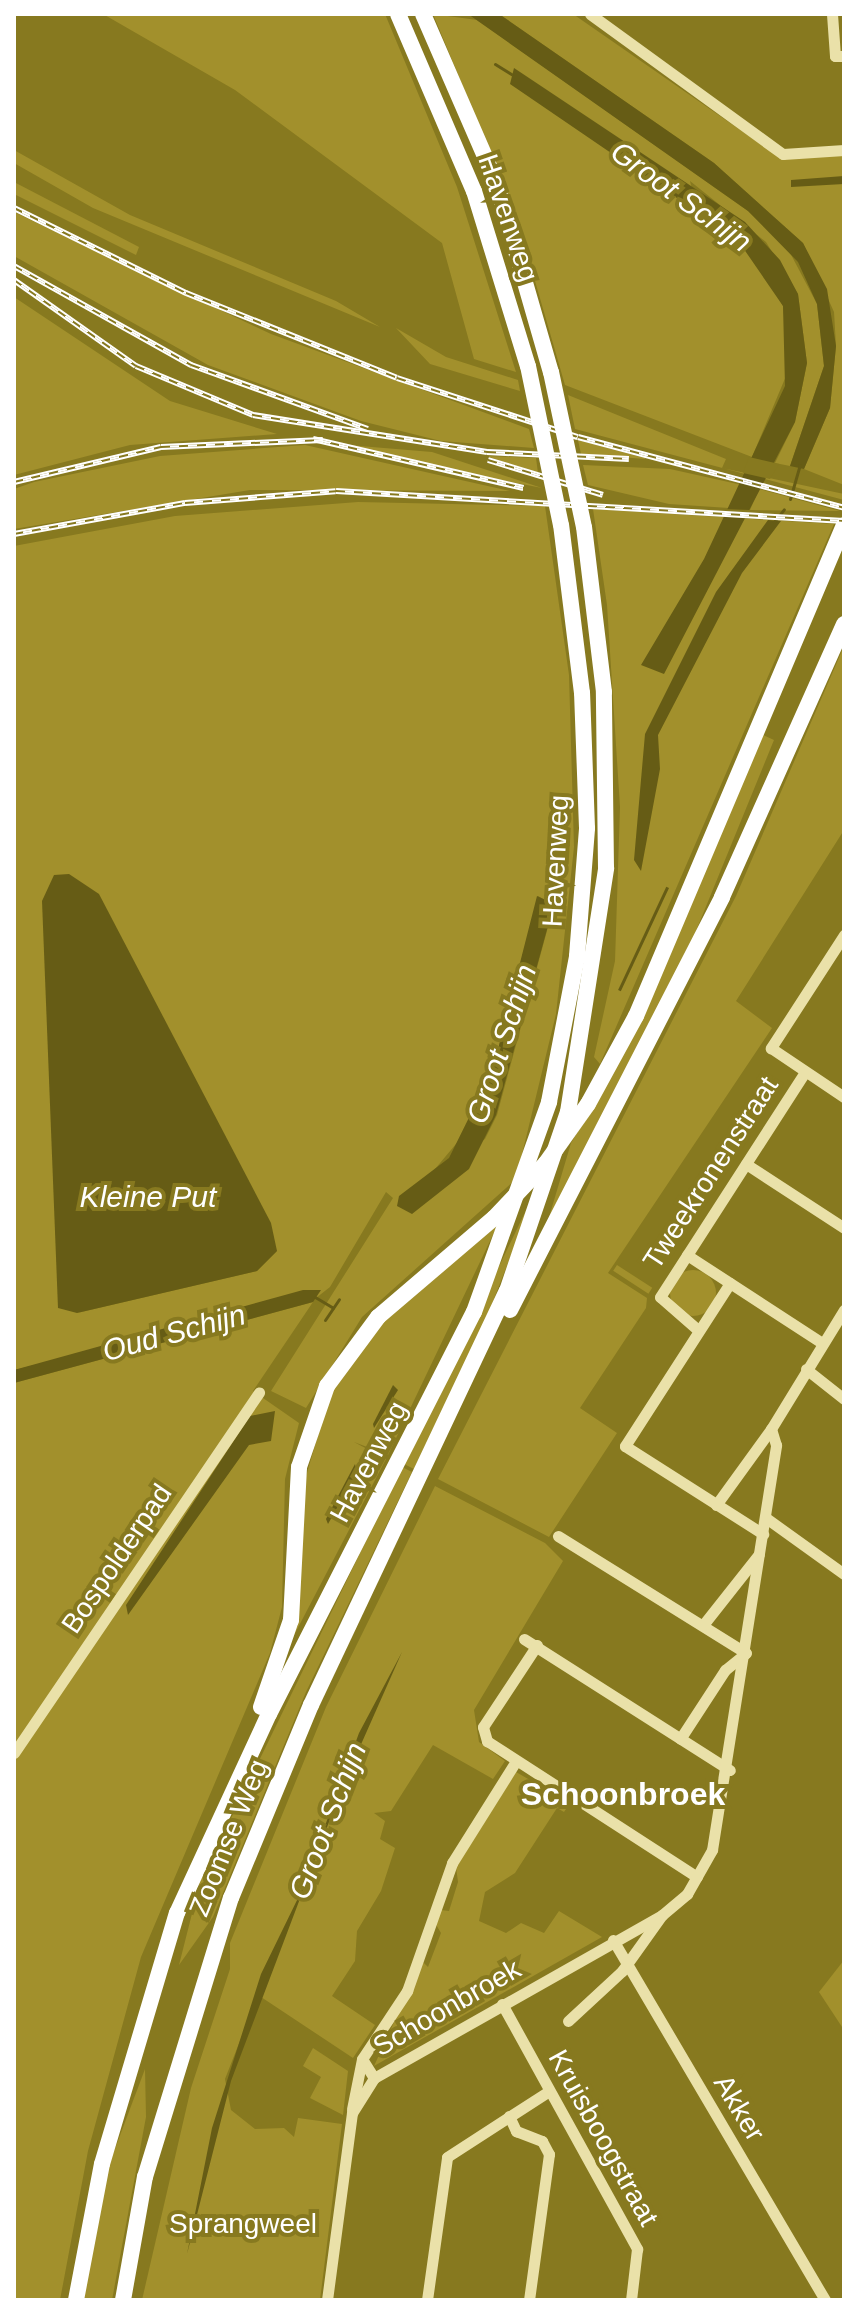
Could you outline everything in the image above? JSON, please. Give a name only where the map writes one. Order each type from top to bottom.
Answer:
[{"type":"highway","name":"Havenweg","points":[[224,1808],[479,1302],[549,1102],[577,956],[587,828],[582,693],[561,525],[528,366],[474,191],[398,14]]},
{"type":"highway","name":"Havenweg","points":[[423,14],[496,182],[551,372],[584,527],[607,781],[590,1006],[539,1209],[449,1420]]},
{"type":"highway","points":[[224,1808],[286,1643],[299,1467],[313,1420],[378,1317],[494,1218],[546,1163],[588,1104],[636,1016],[844,525]]},
{"type":"highway","points":[[449,1420],[681,980],[844,624]]},
{"type":"highway","name":"Zoomse Weg","points":[[123,2298],[145,2177],[231,1898],[311,1705],[449,1420]]},
{"type":"highway","name":"Zoomse Weg","points":[[76,2300],[97,2184],[140,2028],[177,1913],[224,1808]]},
{"type":"street","points":[[590,14],[783,154],[844,150]]},
{"type":"street","points":[[832,14],[835,56],[844,56]]},
{"type":"street","name":"Tweekronenstraat","points":[[698,1330],[660,1301],[805,1072],[771,1048],[844,935]]},
{"type":"street","points":[[805,1072],[844,1097]]},
{"type":"street","points":[[746,1164],[844,1228]]},
{"type":"street","points":[[687,1255],[822,1343]]},
{"type":"street","points":[[730,1283],[625,1446],[763,1534]]},
{"type":"street","points":[[716,1505],[771,1429],[844,1310]]},
{"type":"street","points":[[806,1369],[844,1399]]},
{"type":"street","name":"Bospolderpad","points":[[14,1753],[259,1392]]},
{"type":"street","name":"Schoonbroek","points":[[568,2021],[627,1965],[662,1915],[697,1877],[712,1850],[730,1770],[766,1518],[776,1445],[771,1429]]},
{"type":"street","points":[[766,1518],[844,1574]]},
{"type":"street","points":[[558,1536],[746,1653],[725,1670],[680,1739]]},
{"type":"street","name":"Schoonbroek","points":[[703,1625],[759,1554]]},
{"type":"street","points":[[524,1639],[730,1770]]},
{"type":"street","points":[[537,1645],[483,1727],[487,1741],[697,1877]]},
{"type":"street","points":[[352,2113],[362,2059],[407,1991],[452,1863],[516,1761]]},
{"type":"street","name":"Schoonbroek","points":[[327,2300],[352,2113],[374,2078],[662,1915]]},
{"type":"street","name":"Akker","points":[[613,1940],[825,2300]]},
{"type":"street","name":"Kruisboogstraat","points":[[502,2004],[637,2249],[631,2300]]},
{"type":"street","points":[[362,2059],[374,2078]]},
{"type":"street","points":[[427,2300],[447,2157],[549,2091]]},
{"type":"street","points":[[509,2116],[523,2136],[542,2141],[548,2158],[529,2300]]},
{"type":"green space","points":[[103,14],[385,14],[457,187],[516,372],[474,359],[442,243],[235,90]]},
{"type":"green space","points":[[433,14],[477,20],[748,211],[787,247],[817,304],[824,366],[790,466],[775,463],[795,422],[807,363],[798,294],[766,242],[690,181],[697,209],[754,256],[783,306],[789,369],[752,457],[565,385],[516,215]]},
{"type":"green space","points":[[499,14],[573,14],[782,159],[844,154],[844,485],[804,469],[830,408],[836,346],[834,312],[803,243],[714,163]]},
{"type":"green space","points":[[14,150],[130,215],[336,301],[380,327],[93,208],[14,163]]},
{"type":"green space","points":[[14,182],[139,247],[136,255],[14,194]]},
{"type":"green space","points":[[14,212],[271,334],[529,429],[534,448],[441,441],[361,421],[208,365],[14,256]]},
{"type":"green space","points":[[14,297],[170,401],[277,434],[130,445],[14,475]]},
{"type":"green space","points":[[396,328],[446,357],[518,380],[520,391],[430,364]]},
{"type":"green space","points":[[568,395],[726,459],[722,468],[575,429]]},
{"type":"green space","points":[[578,440],[645,458],[645,459],[581,454]]},
{"type":"green space","points":[[305,445],[510,491],[250,490],[14,529],[14,489],[34,482],[160,456]]},
{"type":"green space","points":[[348,445],[432,452],[542,488],[440,468]]},
{"type":"green space","points":[[489,457],[536,458],[538,473]]},
{"type":"green space","points":[[583,465],[670,469],[742,485],[729,508],[669,504],[588,485]]},
{"type":"green space","points":[[726,469],[844,494],[844,500]]},
{"type":"green space","points":[[759,489],[840,511],[750,510]]},
{"type":"green space","points":[[358,502],[545,506],[569,675],[574,847],[556,1014],[516,1179],[362,1317],[306,1408],[271,1391],[393,1198],[386,1192],[330,1287],[316,1298],[14,1370],[14,546],[175,516]],"holes":[[[538,896],[554,905],[497,1115],[485,1139],[430,1175],[466,1132],[493,1069]],[[277,1251],[257,1271],[77,1313]]]},
{"type":"green space","points":[[593,509],[834,524],[600,1064],[594,1057],[615,961],[620,807],[607,605]]},
{"type":"green space","points":[[844,646],[844,830],[736,1001],[772,1028],[608,1273],[647,1298],[646,1308],[580,1408],[617,1433],[549,1537],[438,1479],[736,896]]},
{"type":"green space","points":[[759,733],[774,740],[678,975],[547,1224],[571,1143],[609,1079]]},
{"type":"green space","points":[[541,1179],[488,1314],[414,1469],[404,1464]]},
{"type":"green space","points":[[500,1220],[388,1455],[354,1442],[386,1459],[290,1643],[302,1490],[330,1394],[372,1330]]},
{"type":"green space","points":[[617,1265],[652,1288],[648,1294],[613,1271]]},
{"type":"green space","points":[[693,1270],[709,1277],[716,1293],[709,1309],[693,1316],[677,1309],[670,1293],[677,1277]]},
{"type":"green space","points":[[313,1302],[253,1391],[299,1423],[285,1479],[282,1607],[270,1653],[141,1957],[88,2151],[60,2300],[14,2300],[14,1383]]},
{"type":"green space","points":[[402,1467],[412,1472],[306,1692],[213,1917],[179,1965],[200,1882]]},
{"type":"green space","name":"Sprangweel","points":[[435,1486],[545,1543],[563,1561],[474,1710],[479,1742],[505,1761],[493,1779],[433,1745],[391,1811],[374,1813],[385,1821],[380,1839],[395,1848],[381,1891],[357,1931],[355,1961],[332,1996],[375,2025],[353,2058],[258,1995],[225,2079],[231,2110],[255,2129],[284,2128],[294,2137],[298,2118],[342,2124],[320,2300],[142,2300],[191,2088],[230,1969],[230,1943],[326,1707]]},
{"type":"green space","points":[[516,1772],[570,1803],[564,1812],[557,1808],[515,1873],[485,1892],[479,1921],[506,1933],[521,1923],[544,1933],[559,1911],[602,1937],[374,2066],[422,1961],[428,1967],[441,1933],[435,1923],[441,1910],[449,1911],[458,1882],[456,1867]]},
{"type":"green space","points":[[844,1960],[844,2030],[819,1992]]},
{"type":"green space","points":[[313,2048],[348,2071],[343,2115],[310,2098],[321,2077],[303,2066]]},
{"type":"green space","points":[[145,2069],[146,2117],[112,2300],[81,2300],[107,2170]]},
{"type":"water","points":[[468,14],[499,14],[714,163],[803,243],[827,289],[836,346],[830,408],[804,469],[790,466],[824,366],[817,304],[798,262],[748,211]]},
{"type":"water","points":[[514,68],[745,222],[780,260],[798,294],[807,363],[795,422],[664,674],[641,665],[704,559],[785,386],[783,306],[737,239],[510,84]]},
{"type":"water","points":[[844,176],[844,184],[791,187],[791,180]]},
{"type":"water","points":[[768,520],[781,521],[742,573],[658,735],[660,769],[641,871],[634,860],[645,734],[716,592]]},
{"type":"water","name":"Kleine Put","points":[[69,874],[99,894],[271,1223],[277,1251],[257,1271],[77,1313],[58,1308],[42,901],[54,875]]},
{"type":"water","points":[[666,887],[669,888],[621,991],[618,990]]},
{"type":"water","points":[[537,896],[554,904],[496,1115],[469,1169],[412,1214],[397,1206],[399,1196],[449,1158],[493,1069]]},
{"type":"water","points":[[303,1290],[321,1290],[313,1302],[14,1383],[14,1370]]},
{"type":"water","points":[[393,1385],[398,1390],[374,1428],[373,1424]]},
{"type":"water","points":[[275,1411],[271,1441],[249,1445],[128,1615],[126,1605],[250,1416]]},
{"type":"water","points":[[355,1464],[357,1473],[328,1524],[326,1519]]},
{"type":"water","points":[[402,1652],[343,1785],[231,2081],[187,2254],[212,2128],[261,1974],[300,1894],[359,1733]]},
{"type":"pier","points":[[749,457],[779,464],[770,479],[743,473]]},
{"type":"pier","points":[[724,509],[754,511],[752,519],[721,516]]},
{"type":"waterway","name":"Groot Schijn","points":[[495,64],[511,74]]},
{"type":"waterway","points":[[790,499],[800,465]]},
{"type":"waterway","points":[[774,522],[784,509]]},
{"type":"waterway","name":"Oud Schijn","points":[[315,1297],[333,1308]]},
{"type":"waterway","name":"Oud Schijn","points":[[325,1320],[339,1299]]},
{"type":"railway","points":[[14,208],[186,293],[397,378],[578,437],[844,508]]},
{"type":"railway","points":[[14,266],[191,365],[368,429]]},
{"type":"railway","points":[[14,280],[136,366],[253,415],[487,452],[629,459]]},
{"type":"railway","points":[[313,439],[523,488]]},
{"type":"railway","points":[[14,482],[161,447],[323,440]]},
{"type":"railway","points":[[488,460],[603,495]]},
{"type":"railway","points":[[14,534],[185,503],[336,491],[844,521]]},
{"type":"district","name":"Schoonbroek","points":[[623,1794]]}]
